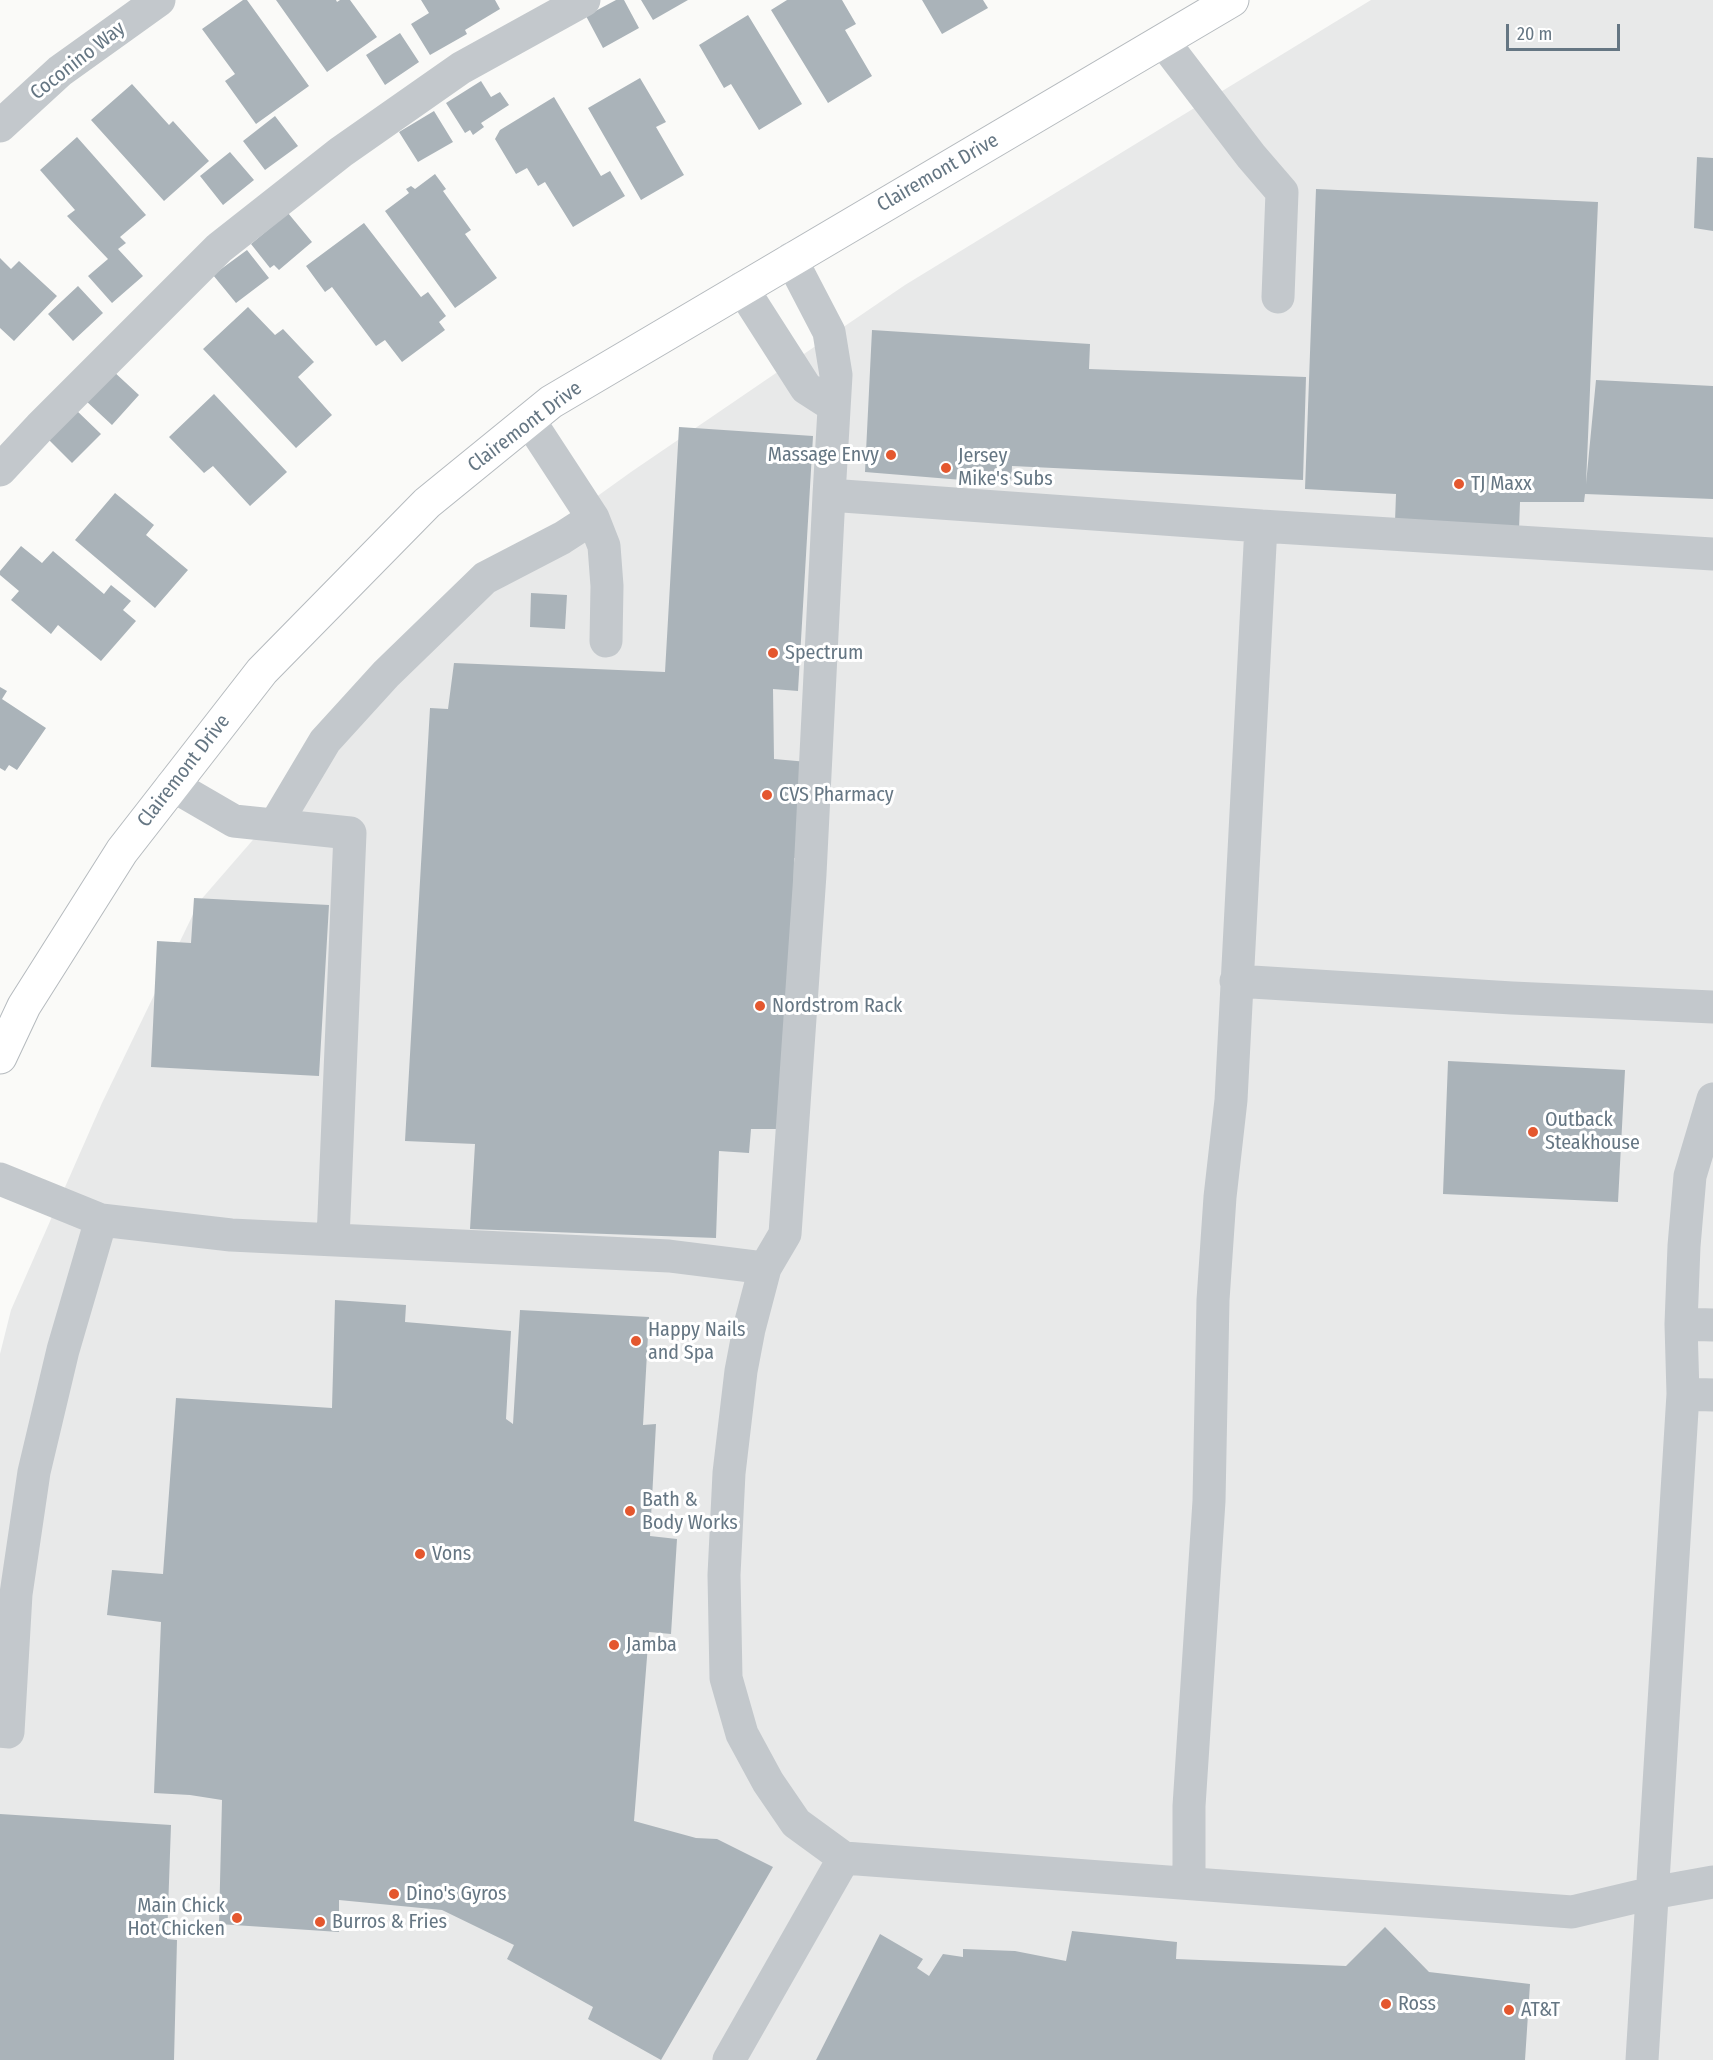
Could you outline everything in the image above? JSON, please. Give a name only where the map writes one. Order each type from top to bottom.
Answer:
[{"type":"main road","name":"Clairemont Drive","points":[[0,1057],[24,1006],[116,860],[172,785],[262,671],[427,503],[551,402],[1232,0]]},
{"type":"street","name":"Coconino Way","points":[[0,126],[60,71],[159,0]]},
{"type":"street","points":[[0,470],[219,248],[341,152],[461,68],[584,0]]},
{"type":"street","points":[[1163,41],[1251,156],[1282,192],[1278,297]]},
{"type":"street","points":[[791,259],[829,332],[836,375],[810,874],[785,1234],[765,1268],[741,1371],[729,1473],[724,1575],[726,1678],[742,1734],[768,1782],[796,1823],[844,1858],[1572,1912],[1652,1893],[1713,1882]]},
{"type":"street","points":[[742,288],[806,388],[834,406]]},
{"type":"street","points":[[529,420],[593,518],[604,546],[607,586],[606,641]]},
{"type":"street","points":[[829,495],[1261,526],[1713,554]]},
{"type":"street","points":[[275,825],[325,741],[386,674],[485,578],[562,538],[593,518]]},
{"type":"street","points":[[1189,1882],[1189,1806],[1209,1502],[1213,1300],[1220,1197],[1231,1100],[1261,526]]},
{"type":"street","points":[[172,785],[234,821],[350,833],[333,1239]]},
{"type":"street","points":[[1236,981],[1523,999],[1713,1007]]},
{"type":"street","points":[[1642,2060],[1652,1893],[1698,1395],[1697,1324],[1684,1246],[1690,1176],[1713,1099]]},
{"type":"street","points":[[0,1179],[101,1220],[231,1235],[669,1256],[765,1268]]},
{"type":"street","points":[[0,1731],[8,1732],[16,1594],[34,1472],[63,1350],[101,1220]]},
{"type":"street","points":[[729,2060],[844,1858]]},
{"type":"shaded area","points":[[1371,0],[1713,0],[1713,2060],[0,2060],[0,1354],[11,1310],[102,1103],[199,902],[475,584],[631,472],[905,285]]},
{"type":"building","points":[[243,0],[247,0],[309,86],[256,124],[225,81],[235,74],[202,29]]},
{"type":"building","points":[[276,0],[336,0],[337,2],[350,0],[377,37],[327,72]]},
{"type":"building","points":[[421,0],[495,0],[500,9],[465,30],[467,34],[430,55],[411,24],[429,13]]},
{"type":"building","points":[[616,0],[624,0],[639,28],[603,48],[586,16]]},
{"type":"building","points":[[641,0],[688,0],[653,20]]},
{"type":"building","points":[[787,0],[842,0],[856,24],[845,30],[872,76],[828,103],[771,10]]},
{"type":"building","points":[[922,0],[983,0],[988,8],[942,34]]},
{"type":"building","points":[[748,15],[802,104],[759,130],[731,84],[724,88],[699,45]]},
{"type":"building","points":[[400,33],[419,62],[385,85],[366,55]]},
{"type":"building","points":[[640,78],[666,122],[656,127],[684,175],[641,200],[588,108]]},
{"type":"building","points":[[481,81],[491,97],[500,92],[509,105],[481,123],[484,127],[473,135],[470,130],[465,133],[446,103]]},
{"type":"building","points":[[132,84],[169,125],[173,121],[209,161],[164,201],[91,120]]},
{"type":"building","points":[[554,97],[601,176],[610,171],[625,196],[573,227],[545,182],[538,186],[527,168],[516,174],[495,139],[500,130]]},
{"type":"building","points":[[434,111],[453,142],[418,162],[399,132]]},
{"type":"building","points":[[275,116],[298,146],[265,170],[243,141]]},
{"type":"building","points":[[77,137],[146,215],[120,237],[126,243],[118,249],[143,276],[112,303],[88,276],[108,259],[67,216],[75,210],[40,170]]},
{"type":"building","points":[[230,152],[254,180],[223,205],[200,176]]},
{"type":"building","points":[[1697,157],[1713,158],[1713,231],[1694,228]]},
{"type":"building","points":[[435,174],[446,189],[443,191],[471,230],[465,234],[497,278],[455,308],[385,211],[409,193],[406,189],[411,186],[415,189]]},
{"type":"building","points":[[1316,189],[1598,202],[1586,484],[1596,380],[1713,386],[1713,499],[1585,494],[1584,502],[1520,502],[1519,530],[1395,522],[1396,494],[1305,489]]},
{"type":"building","points":[[288,213],[312,242],[279,270],[274,265],[270,268],[251,244]]},
{"type":"building","points":[[364,223],[421,297],[428,292],[446,316],[439,322],[445,330],[402,362],[385,340],[376,346],[332,287],[325,292],[306,266]]},
{"type":"building","points":[[247,250],[269,278],[236,303],[213,275]]},
{"type":"building","points":[[0,258],[11,269],[19,261],[57,296],[14,341],[0,328]]},
{"type":"building","points":[[78,286],[103,313],[73,341],[48,314]]},
{"type":"building","points":[[248,307],[275,335],[283,329],[314,362],[298,377],[332,415],[296,448],[203,349]]},
{"type":"building","points":[[872,330],[1090,344],[1089,369],[1306,377],[1303,480],[1012,466],[1011,484],[865,472]]},
{"type":"building","points":[[112,370],[139,395],[112,425],[85,400]]},
{"type":"building","points":[[214,394],[287,472],[250,506],[213,466],[204,473],[169,437]]},
{"type":"building","points":[[75,409],[101,434],[72,463],[47,438]]},
{"type":"building","points":[[679,427],[813,436],[798,691],[773,689],[774,759],[808,762],[803,858],[794,858],[792,1015],[781,1129],[751,1129],[749,1153],[719,1151],[716,1238],[470,1229],[475,1144],[405,1141],[430,708],[448,709],[454,663],[665,672]]},
{"type":"building","points":[[115,493],[154,525],[146,535],[188,570],[155,608],[75,540]]},
{"type":"building","points":[[21,546],[42,563],[53,551],[104,594],[111,585],[131,601],[123,610],[136,621],[101,661],[58,625],[51,634],[11,600],[19,591],[0,575],[0,571]]},
{"type":"building","points":[[531,593],[567,595],[565,629],[530,627]]},
{"type":"building","points":[[0,687],[7,691],[2,699],[46,728],[17,770],[9,765],[5,771],[0,768]]},
{"type":"building","points":[[194,898],[329,905],[319,1076],[151,1067],[157,941],[191,943]]},
{"type":"building","name":"Outback Steakhouse","points":[[1448,1061],[1625,1070],[1618,1202],[1443,1194]]},
{"type":"building","name":"Vons","points":[[335,1300],[406,1305],[405,1322],[511,1331],[506,1419],[513,1424],[520,1310],[649,1317],[643,1425],[656,1424],[650,1536],[677,1539],[671,1634],[649,1632],[634,1821],[696,1838],[717,1839],[773,1867],[661,2060],[588,2019],[593,2007],[507,1959],[514,1945],[442,1910],[339,1900],[339,1932],[219,1924],[222,1800],[154,1793],[161,1622],[107,1615],[112,1570],[163,1574],[176,1398],[332,1408]]},
{"type":"building","points":[[0,1814],[171,1825],[167,1939],[177,1940],[174,2060],[0,2060]]},
{"type":"building","points":[[1385,1927],[1429,1972],[1530,1984],[1525,2060],[816,2060],[880,1934],[923,1959],[917,1968],[929,1976],[943,1954],[963,1957],[963,1949],[1015,1951],[1066,1961],[1072,1931],[1177,1942],[1176,1959],[1346,1966]]},
{"type":"place","name":"Massage Envy","points":[[891,455]]},
{"type":"place","name":"Jersey Mike's Subs","points":[[946,468]]},
{"type":"place","name":"TJ Maxx","points":[[1459,484]]},
{"type":"place","name":"Spectrum","points":[[773,653]]},
{"type":"place","name":"CVS Pharmacy","points":[[767,795]]},
{"type":"place","name":"Nordstrom Rack","points":[[760,1006]]},
{"type":"place","name":"Outback Steakhouse","points":[[1533,1132]]},
{"type":"place","name":"Happy Nails and Spa","points":[[636,1341]]},
{"type":"place","name":"Bath & Body Works","points":[[630,1511]]},
{"type":"place","name":"Vons","points":[[420,1554]]},
{"type":"place","name":"Jamba","points":[[614,1645]]},
{"type":"place","name":"Dino's Gyros","points":[[394,1894]]},
{"type":"place","name":"Main Chick Hot Chicken","points":[[237,1918]]},
{"type":"place","name":"Burros & Fries","points":[[320,1922]]},
{"type":"place","name":"Ross","points":[[1386,2004]]},
{"type":"place","name":"AT&T","points":[[1509,2010]]}]
